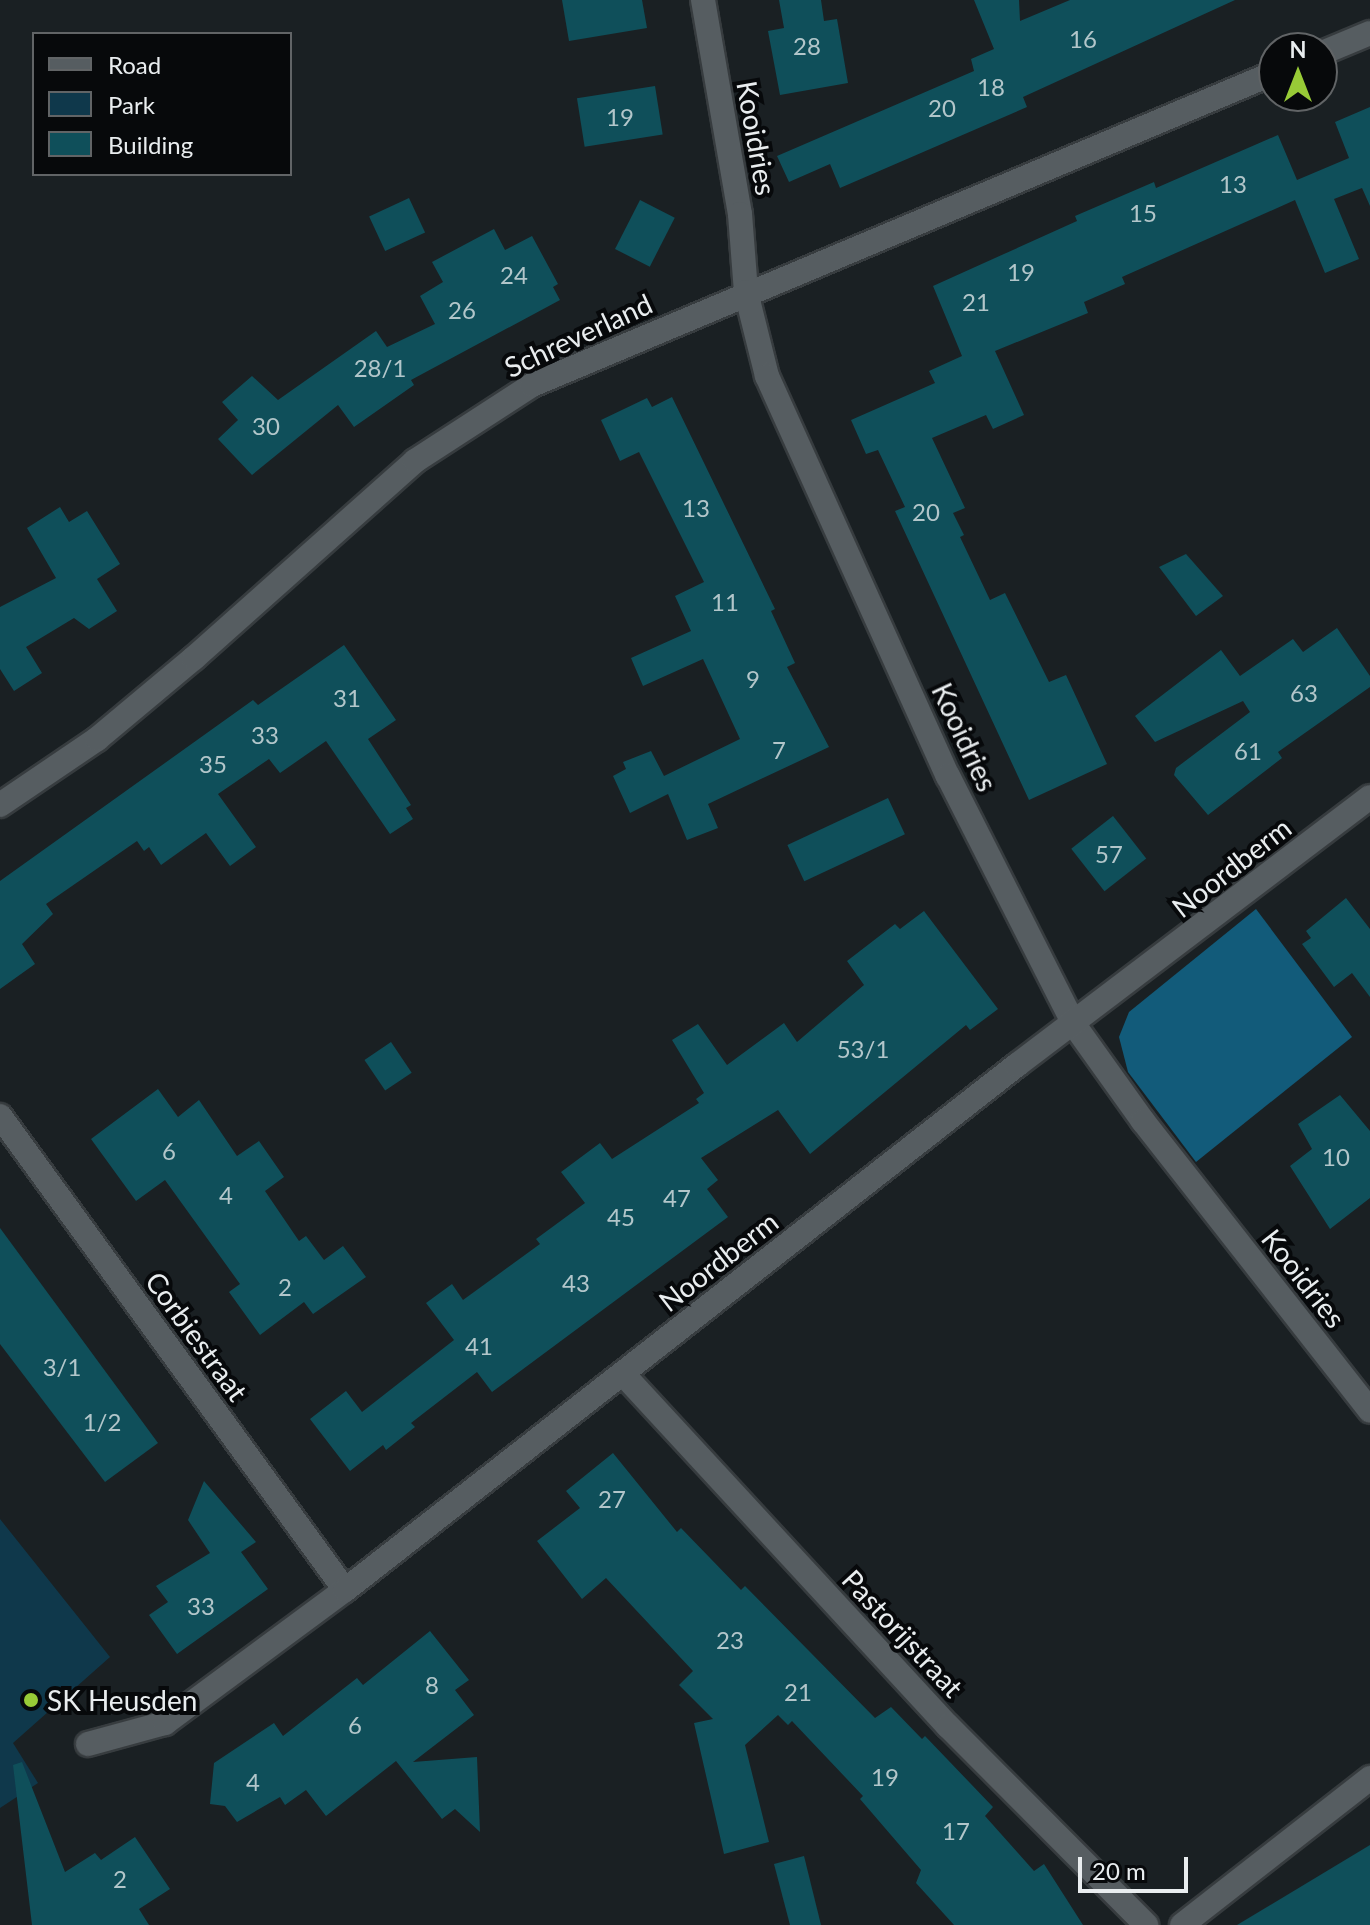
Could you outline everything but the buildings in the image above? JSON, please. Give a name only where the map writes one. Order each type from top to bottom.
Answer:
[{"type":"street","name":"Kooidries","points":[[703,0],[740,214],[746,292],[767,376],[948,776],[1075,1026],[1143,1121],[1370,1411]]},
{"type":"street","points":[[1338,46],[1370,33]]},
{"type":"street","name":"Schreverland","points":[[0,805],[97,739],[194,658],[415,461],[532,385],[746,292],[1258,80]]},
{"type":"street","name":"Noordberm","points":[[88,1744],[165,1723],[345,1590],[1017,1065],[1075,1026],[1370,797]]},
{"type":"street","name":"Corbiestraat","points":[[0,1116],[345,1590]]},
{"type":"street","name":"Pastorijstraat","points":[[623,1374],[948,1726],[1146,1925]]},
{"type":"street","points":[[1182,1925],[1370,1778]]},
{"type":"green space","name":"SK Heusden","points":[[0,1519],[110,1657],[13,1743],[38,1783],[0,1808]]},
{"type":"shaded area","points":[[1256,909],[1352,1037],[1196,1162],[1128,1072],[1119,1037],[1129,1012]]},
{"type":"place","name":"SK Heusden","points":[[31,1700]]}]
